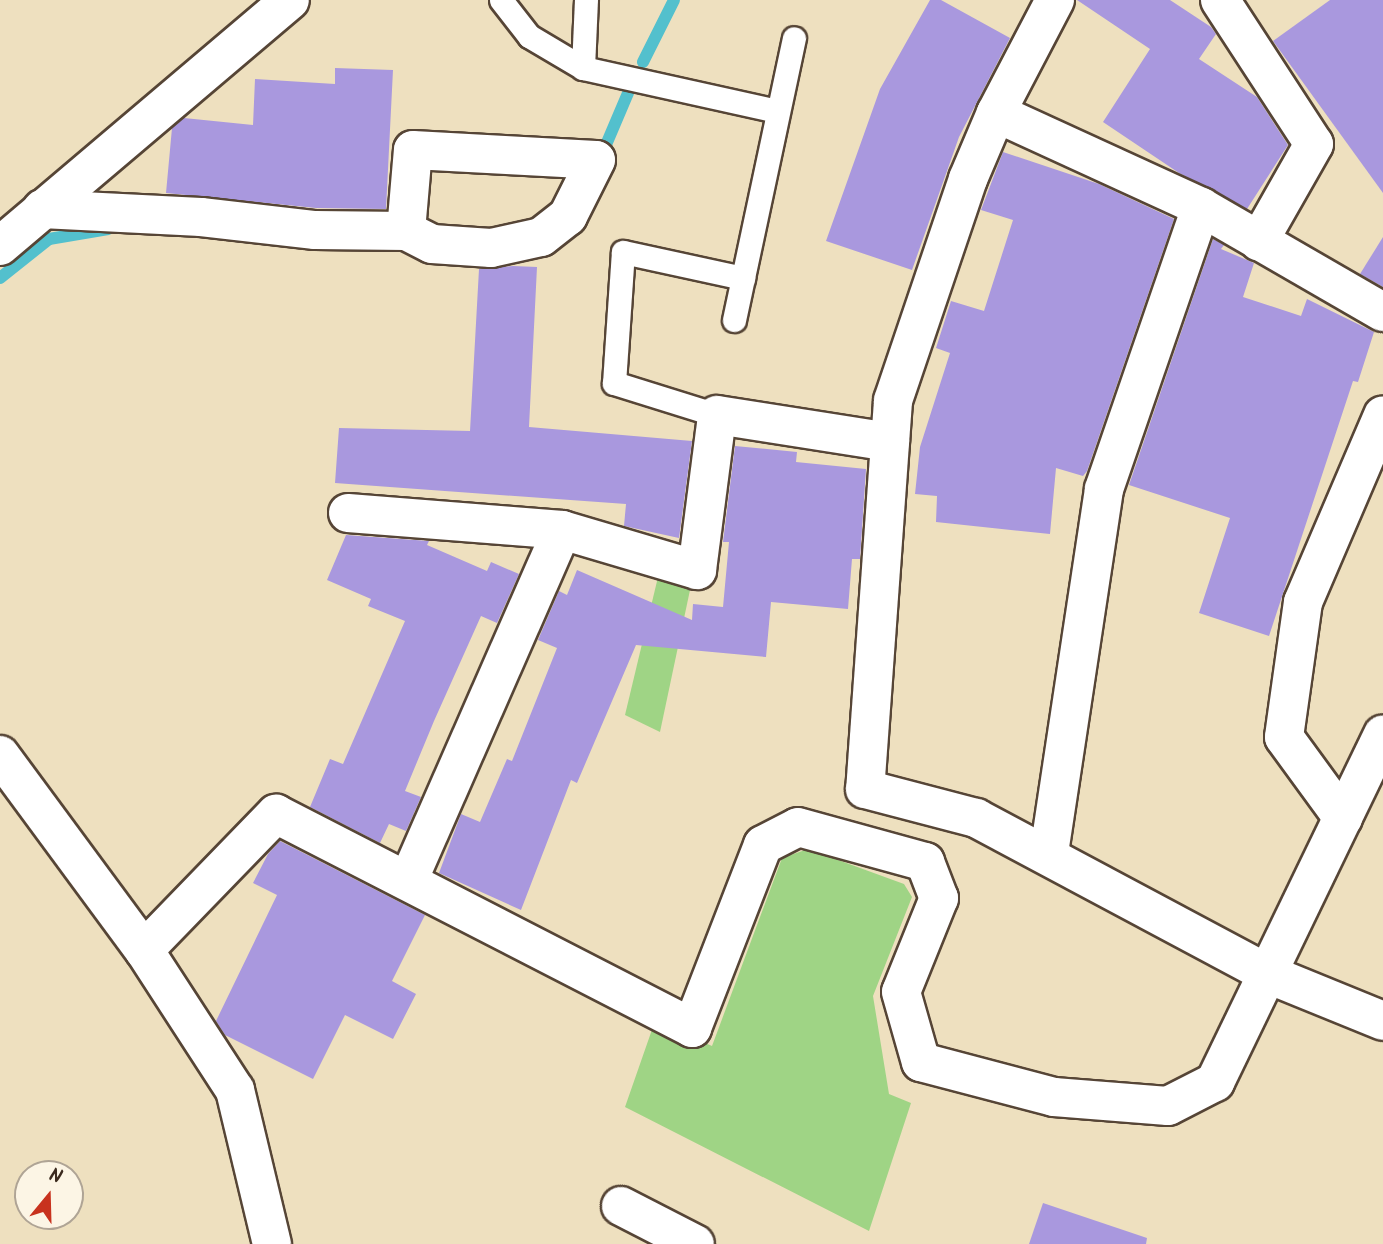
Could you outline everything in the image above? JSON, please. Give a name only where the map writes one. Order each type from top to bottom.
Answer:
[{"type":"street","points":[[0,246],[290,0]]},
{"type":"street","points":[[1055,0],[996,113],[968,178],[893,401],[865,789],[976,818],[1049,853],[1268,975],[1383,1020]]},
{"type":"street","points":[[1220,0],[1314,144],[1259,241]]},
{"type":"street","points":[[996,113],[1201,207],[1383,312]]},
{"type":"street","points":[[42,209],[201,217],[315,230],[405,231],[432,244],[491,248],[541,237],[568,216],[596,160],[414,150],[405,231]]},
{"type":"street","points":[[1049,853],[1104,489],[1201,207]]},
{"type":"street","points":[[348,513],[562,530],[697,569],[717,415],[890,442]]},
{"type":"street","points":[[1343,818],[1284,737],[1303,602],[1383,415]]},
{"type":"street","points":[[408,881],[562,530]]},
{"type":"street","points":[[144,950],[276,814],[692,1028],[763,845],[798,827],[925,862],[939,898],[901,992],[921,1062],[1054,1097],[1168,1106],[1215,1082],[1383,734]]},
{"type":"street","points":[[0,755],[144,950],[235,1090],[272,1244]]},
{"type":"street","points":[[621,1206],[695,1244]]},
{"type":"lane","points":[[501,0],[529,36],[583,68],[777,111]]},
{"type":"lane","points":[[583,68],[586,0]]},
{"type":"lane","points":[[734,320],[794,38]]},
{"type":"lane","points":[[717,415],[614,383],[623,252],[743,278]]},
{"type":"green space","points":[[658,577],[690,590],[660,732],[625,715]]},
{"type":"green space","points":[[808,849],[904,884],[912,897],[873,996],[889,1094],[911,1103],[869,1231],[625,1107],[655,1021],[712,1046],[782,858]]},
{"type":"building","points":[[930,0],[941,0],[1010,38],[959,137],[912,270],[826,241],[880,89]]},
{"type":"building","points":[[1077,0],[1170,0],[1211,27],[1216,34],[1199,59],[1257,97],[1288,145],[1247,209],[1179,173],[1103,122],[1150,49]]},
{"type":"building","points":[[1330,0],[1383,0],[1383,193],[1273,41]]},
{"type":"building","points":[[335,68],[393,70],[386,209],[316,208],[166,193],[172,128],[184,118],[253,125],[255,79],[335,84]]},
{"type":"building","points":[[1003,152],[1099,184],[1174,219],[1087,471],[1083,476],[1056,468],[1050,534],[936,522],[937,496],[915,494],[920,447],[950,353],[936,348],[951,301],[984,311],[1013,220],[981,210]]},
{"type":"building","points":[[1383,237],[1383,287],[1360,274]]},
{"type":"building","points":[[1213,239],[1224,245],[1221,249],[1254,263],[1243,297],[1301,316],[1307,299],[1374,332],[1358,382],[1353,381],[1269,636],[1199,613],[1230,518],[1129,485]]},
{"type":"building","points":[[537,267],[529,427],[692,441],[679,538],[624,526],[626,504],[335,483],[339,428],[470,431],[479,269]]},
{"type":"building","points":[[735,446],[797,452],[796,462],[866,469],[860,559],[852,559],[848,609],[771,602],[766,657],[636,645],[577,783],[571,780],[521,910],[439,873],[461,814],[480,822],[507,759],[512,761],[557,648],[538,640],[559,591],[567,595],[577,570],[692,620],[693,604],[723,607],[729,542],[723,542]]},
{"type":"building","points":[[346,535],[429,541],[427,545],[487,571],[491,562],[519,574],[497,623],[481,616],[434,721],[405,791],[421,797],[406,831],[389,824],[380,843],[310,807],[330,759],[343,764],[405,621],[368,606],[371,599],[327,580]]},
{"type":"building","points":[[280,841],[425,915],[392,981],[416,994],[393,1039],[345,1015],[313,1079],[225,1035],[216,1021],[277,895],[253,883],[268,854]]},
{"type":"building","points":[[1043,1203],[1147,1238],[1146,1244],[1029,1244]]},
{"type":"waterway","points":[[643,62],[674,0]]},
{"type":"waterway","points":[[600,159],[628,93]]},
{"type":"waterway","points":[[0,278],[49,239],[108,229]]}]
